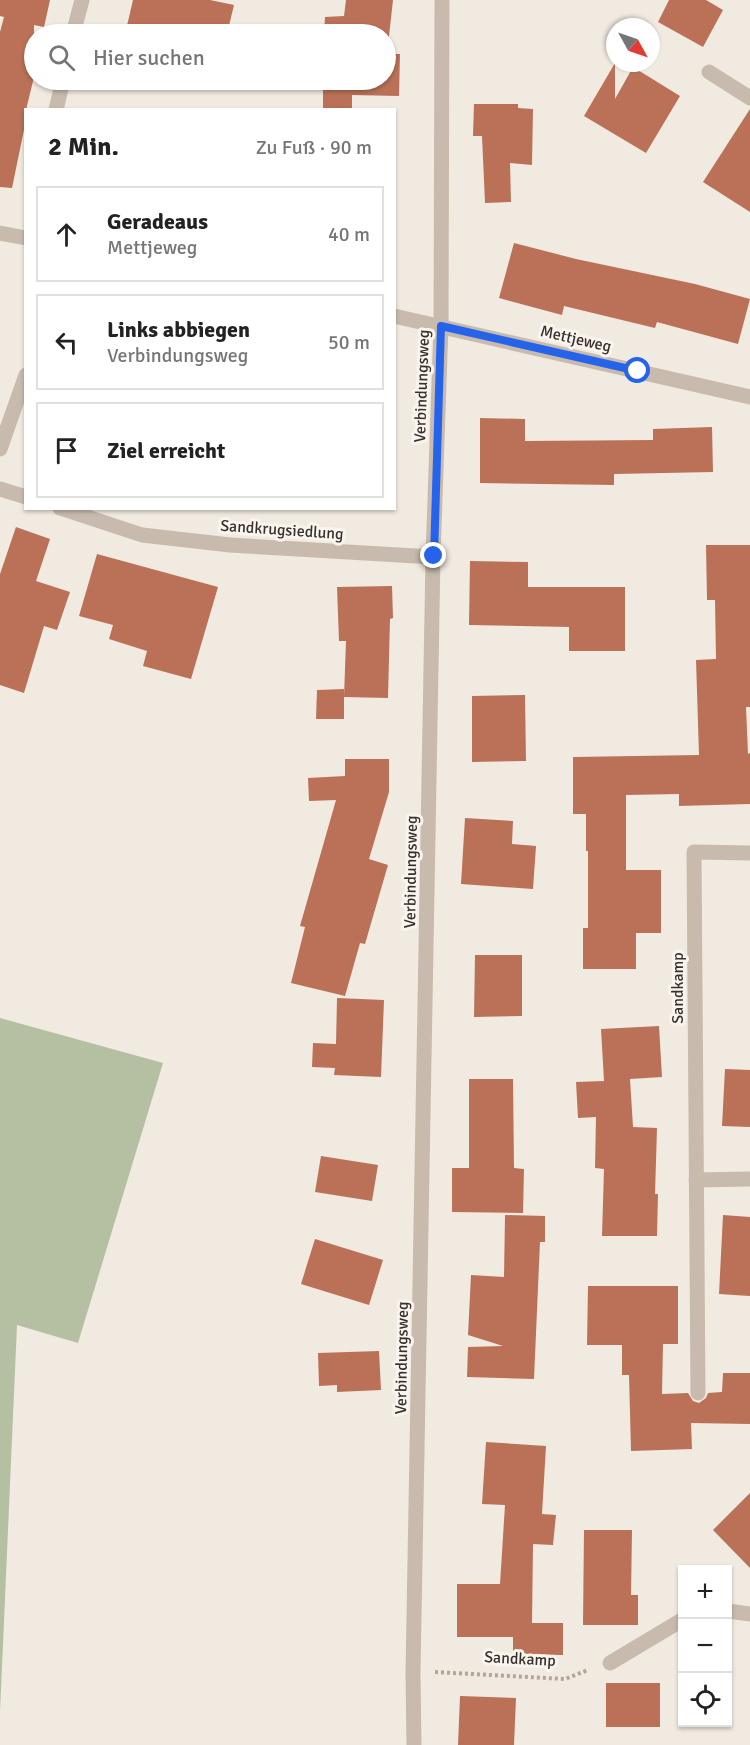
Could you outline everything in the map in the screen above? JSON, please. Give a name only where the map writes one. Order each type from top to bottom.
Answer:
[{"type":"street","points":[[76,24],[82,0]]},
{"type":"street","name":"Verbindungsweg","points":[[414,1745],[413,1673],[434,556],[441,326],[441,0]]},
{"type":"street","points":[[709,72],[750,98]]},
{"type":"street","points":[[56,108],[61,90]]},
{"type":"street","points":[[0,233],[24,238]]},
{"type":"street","name":"Mettjeweg","points":[[396,316],[750,397]]},
{"type":"street","points":[[0,449],[24,381]]},
{"type":"street","points":[[0,489],[24,496]]},
{"type":"street","name":"Sandkrugsiedlung","points":[[66,510],[142,535],[230,545],[434,556]]},
{"type":"street","name":"Sandkamp","points":[[698,1393],[694,852],[750,854]]},
{"type":"street","points":[[696,1179],[750,1179]]},
{"type":"street","points":[[732,1612],[750,1614]]},
{"type":"street","points":[[610,1663],[678,1622]]},
{"type":"path","name":"Sandkamp","points":[[413,1673],[565,1679],[610,1663]]},
{"type":"green space","points":[[0,1018],[163,1063],[78,1343],[17,1325],[0,1712]]},
{"type":"building","points":[[0,0],[50,0],[45,24],[24,24],[24,90],[31,90],[26,108],[24,108],[24,130],[12,188],[0,187],[0,32],[4,17],[0,16]]},
{"type":"building","points":[[133,0],[210,0],[234,5],[229,24],[127,24]]},
{"type":"building","points":[[346,0],[393,0],[390,24],[325,24],[325,17],[344,16]]},
{"type":"building","points":[[669,0],[706,0],[723,10],[703,47],[660,23],[660,18]]},
{"type":"building","points":[[396,54],[400,54],[399,96],[352,95],[352,108],[323,108],[323,90],[396,90]]},
{"type":"building","points":[[610,72],[615,72],[615,99],[630,72],[641,72],[680,96],[646,153],[584,116]]},
{"type":"building","points":[[474,104],[518,104],[518,108],[533,109],[532,165],[510,163],[511,202],[485,203],[482,136],[473,136]]},
{"type":"building","points":[[750,109],[750,212],[703,182]]},
{"type":"building","points":[[514,243],[576,259],[695,284],[750,299],[738,344],[657,322],[655,328],[564,306],[562,315],[499,298]]},
{"type":"building","points":[[480,418],[525,419],[525,441],[653,440],[653,429],[712,427],[713,472],[614,474],[614,485],[480,483]]},
{"type":"building","points":[[16,527],[50,539],[36,581],[70,592],[57,630],[44,626],[24,693],[0,685],[0,574]]},
{"type":"building","points":[[706,545],[750,545],[750,707],[746,707],[748,754],[750,753],[750,804],[679,806],[679,794],[626,795],[626,870],[661,870],[661,933],[636,933],[636,969],[583,969],[583,928],[588,928],[588,851],[586,851],[586,814],[573,814],[573,757],[699,755],[696,660],[716,659],[715,600],[707,600]]},
{"type":"building","points":[[97,554],[218,587],[191,679],[143,666],[147,651],[109,639],[113,625],[79,616]]},
{"type":"building","points":[[470,561],[528,562],[528,587],[625,587],[625,651],[569,651],[569,627],[469,625]]},
{"type":"building","points":[[392,586],[393,618],[390,619],[388,698],[344,697],[346,641],[339,641],[337,587]]},
{"type":"building","points":[[344,689],[344,719],[316,719],[317,690]]},
{"type":"building","points":[[525,695],[526,761],[472,762],[472,696]]},
{"type":"building","points":[[345,759],[389,759],[389,792],[369,859],[388,865],[365,944],[360,943],[345,996],[291,983],[305,927],[300,926],[336,800],[309,801],[308,778],[345,776]]},
{"type":"building","points":[[465,818],[513,821],[512,844],[536,846],[533,889],[461,884]]},
{"type":"building","points":[[475,955],[522,955],[522,1016],[474,1017]]},
{"type":"building","points":[[337,998],[384,1000],[381,1077],[334,1075],[335,1068],[312,1067],[313,1043],[336,1044]]},
{"type":"building","points":[[659,1026],[662,1077],[630,1079],[633,1127],[657,1128],[655,1194],[658,1194],[657,1236],[602,1236],[604,1169],[595,1168],[596,1117],[578,1118],[576,1082],[604,1081],[601,1029]]},
{"type":"building","points":[[725,1069],[750,1070],[750,1127],[722,1126]]},
{"type":"building","points":[[469,1079],[513,1079],[514,1168],[524,1169],[523,1213],[452,1212],[452,1168],[469,1168]]},
{"type":"building","points":[[321,1156],[378,1165],[372,1201],[315,1192]]},
{"type":"building","points":[[505,1215],[545,1216],[545,1242],[540,1242],[534,1379],[467,1377],[468,1347],[503,1346],[468,1335],[471,1275],[504,1277]]},
{"type":"building","points":[[723,1215],[750,1217],[750,1296],[719,1294]]},
{"type":"building","points":[[315,1239],[383,1260],[369,1305],[301,1284]]},
{"type":"building","points":[[588,1286],[678,1286],[678,1344],[663,1344],[662,1394],[688,1393],[693,1401],[699,1403],[706,1398],[708,1393],[722,1392],[723,1373],[750,1373],[750,1424],[691,1423],[692,1449],[631,1451],[629,1375],[622,1375],[622,1345],[587,1345]]},
{"type":"building","points":[[379,1351],[381,1390],[337,1392],[337,1385],[319,1386],[318,1353]]},
{"type":"building","points":[[486,1442],[546,1446],[542,1514],[556,1515],[553,1545],[533,1544],[532,1623],[563,1623],[563,1655],[513,1654],[513,1637],[457,1637],[457,1584],[500,1584],[505,1505],[482,1504]]},
{"type":"building","points":[[750,1493],[750,1568],[713,1530]]},
{"type":"building","points":[[584,1530],[632,1530],[631,1595],[638,1595],[638,1625],[583,1625]]},
{"type":"building","points":[[606,1683],[660,1683],[660,1727],[606,1727]]},
{"type":"building","points":[[460,1696],[516,1698],[514,1745],[458,1745]]},
{"type":"route","points":[[434,556],[441,326],[638,371]]}]
